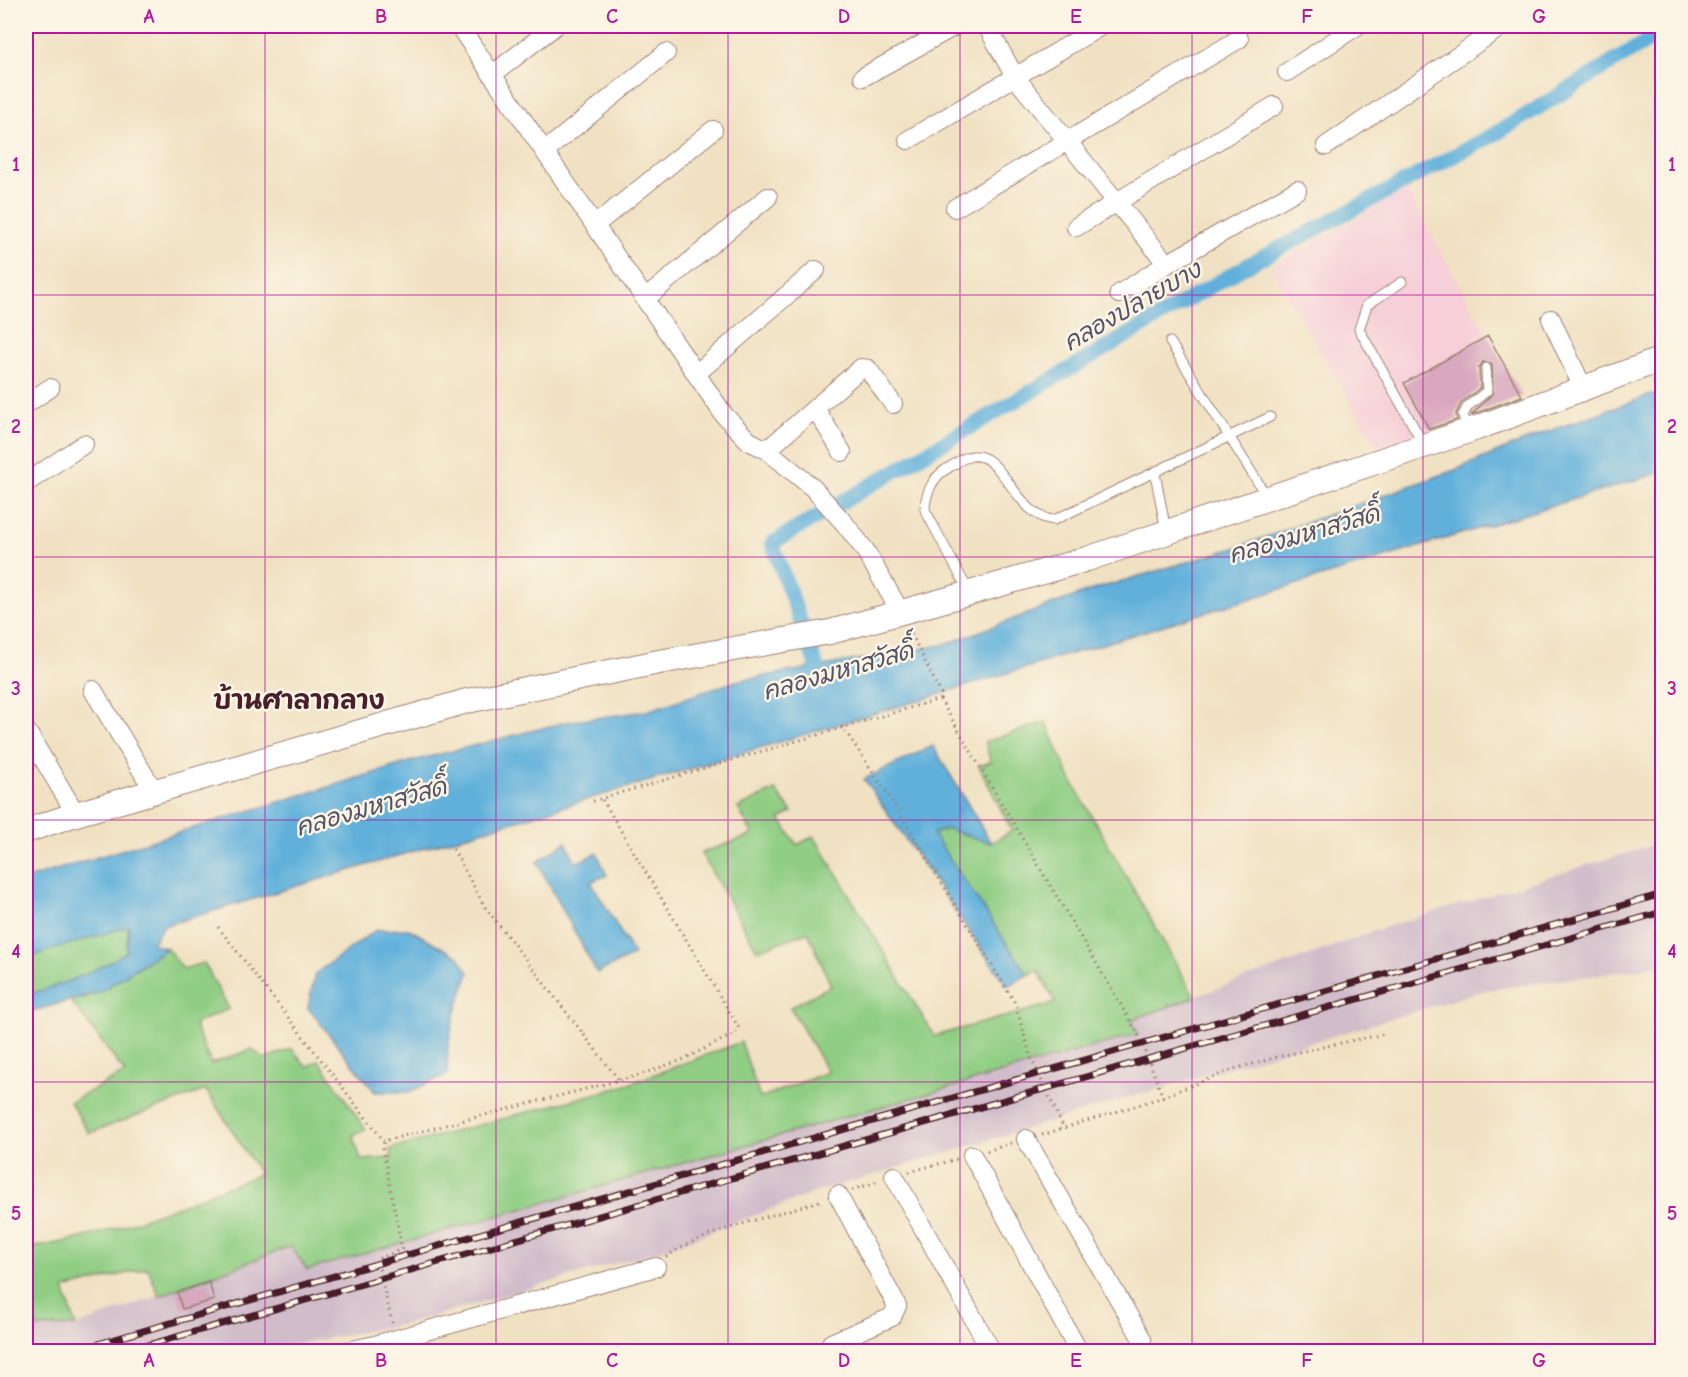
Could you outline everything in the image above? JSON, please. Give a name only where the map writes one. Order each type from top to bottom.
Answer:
[{"type":"street","points":[[459,26],[724,415],[748,441],[767,450],[813,488],[865,550],[901,613]]},
{"type":"street","points":[[493,74],[555,26]]},
{"type":"street","points":[[862,77],[955,26]]},
{"type":"street","points":[[987,26],[1015,77],[1167,264]]},
{"type":"street","points":[[908,140],[1101,26]]},
{"type":"street","points":[[1287,72],[1357,26]]},
{"type":"street","points":[[1326,146],[1502,26]]},
{"type":"street","points":[[955,208],[1239,39]]},
{"type":"street","points":[[545,151],[666,53]]},
{"type":"street","points":[[1076,227],[1274,106]]},
{"type":"street","points":[[595,225],[713,130]]},
{"type":"street","points":[[1119,294],[1297,190]]},
{"type":"street","points":[[645,299],[768,197]]},
{"type":"street","points":[[696,374],[816,270]]},
{"type":"street","points":[[1551,319],[1583,388]]},
{"type":"street","points":[[26,831],[154,791],[467,701],[658,662],[830,632],[1078,562],[1468,430],[1662,359]]},
{"type":"street","points":[[767,450],[864,367],[893,404]]},
{"type":"street","points":[[26,404],[50,388]]},
{"type":"street","points":[[815,408],[842,452]]},
{"type":"street","points":[[26,483],[84,444]]},
{"type":"street","points":[[93,690],[154,791]]},
{"type":"street","points":[[26,730],[76,814]]},
{"type":"street","points":[[1026,1139],[1142,1339]]},
{"type":"street","points":[[972,1155],[1079,1351]]},
{"type":"street","points":[[894,1176],[992,1352]]},
{"type":"street","points":[[831,1343],[892,1317],[897,1306],[838,1195]]},
{"type":"street","points":[[343,1352],[402,1343],[656,1267]]},
{"type":"lane","points":[[1402,282],[1366,305],[1359,329],[1424,445]]},
{"type":"lane","points":[[1170,342],[1267,497]]},
{"type":"lane","points":[[1468,430],[1463,415],[1468,406],[1487,391],[1486,368]]},
{"type":"lane","points":[[970,593],[925,510],[925,500],[941,472],[967,457],[982,458],[992,463],[1010,482],[1022,503],[1042,519],[1054,520],[1270,417]]},
{"type":"lane","points":[[1155,473],[1166,531]]},
{"type":"path","points":[[912,634],[941,694],[940,699],[1138,1034],[1163,1097]]},
{"type":"path","points":[[593,801],[940,699]]},
{"type":"path","points":[[842,726],[894,804],[1015,1003],[1031,1058],[1064,1128]]},
{"type":"path","points":[[384,1141],[619,1080],[682,1060],[734,1034],[739,1028],[602,799]]},
{"type":"path","points":[[453,849],[484,907],[619,1080]]},
{"type":"path","points":[[218,927],[384,1141],[383,1149],[402,1249],[380,1258],[378,1263],[402,1343]]},
{"type":"shaded area","points":[[1406,190],[1488,336],[1404,383],[1436,441],[1384,458],[1270,267]]},
{"type":"shaded area","points":[[1662,842],[1662,963],[1642,969],[1486,990],[817,1192],[665,1249],[407,1324],[258,1351],[26,1352],[36,1327],[77,1326],[291,1246],[308,1270],[1137,1034],[1131,1020],[1386,927]]},
{"type":"green space","points":[[1046,722],[1070,778],[1195,997],[1131,1020],[1138,1034],[307,1270],[291,1246],[159,1296],[148,1268],[64,1289],[76,1326],[37,1327],[26,1346],[26,1248],[86,1237],[116,1228],[260,1174],[206,1090],[89,1133],[70,1102],[125,1073],[71,1001],[100,992],[167,948],[183,969],[204,963],[229,1009],[194,1024],[211,1064],[252,1049],[264,1059],[292,1049],[307,1067],[319,1060],[366,1130],[353,1135],[361,1160],[392,1158],[390,1149],[621,1087],[741,1042],[760,1098],[828,1072],[790,1007],[831,986],[808,932],[757,950],[701,853],[753,835],[738,808],[775,790],[792,812],[780,819],[797,845],[814,836],[934,1036],[1055,1003],[1038,970],[1028,975],[932,834],[947,828],[991,843],[1012,831],[979,766],[991,762],[985,742]]},
{"type":"green space","points":[[129,925],[126,952],[78,978],[26,995],[26,958]]},
{"type":"water","name":"คลองมหาสวัสดิ์","points":[[1662,391],[1662,472],[927,698],[163,926],[152,944],[167,948],[100,992],[26,1013],[26,995],[78,978],[126,952],[129,926],[26,958],[26,879],[413,761],[566,722],[647,711],[736,681],[943,645],[1092,590],[1238,547],[1455,470],[1544,433]]},
{"type":"water","points":[[933,746],[991,843],[947,829],[933,834],[1028,975],[1007,986],[864,779]]},
{"type":"water","points":[[566,842],[576,863],[597,853],[607,875],[591,882],[634,955],[597,973],[537,862]]},
{"type":"water","points":[[409,929],[459,957],[469,973],[450,1035],[448,1074],[409,1092],[375,1092],[308,1008],[315,974],[376,930]]},
{"type":"building","points":[[1488,336],[1522,396],[1471,415],[1493,393],[1492,365],[1483,362],[1479,368],[1480,388],[1462,402],[1456,414],[1457,420],[1429,429],[1404,383]]},
{"type":"building","points":[[209,1282],[214,1300],[182,1309],[177,1292]]},
{"type":"waterway","name":"คลองปลายบาง","points":[[824,686],[772,543],[1246,266],[1495,134],[1662,32]]},
{"type":"railway","points":[[70,1352],[1662,894]]},
{"type":"railway","points":[[124,1352],[1662,912]]},
{"type":"district","name":"บ้านศาลากลาง","points":[[299,700]]}]
